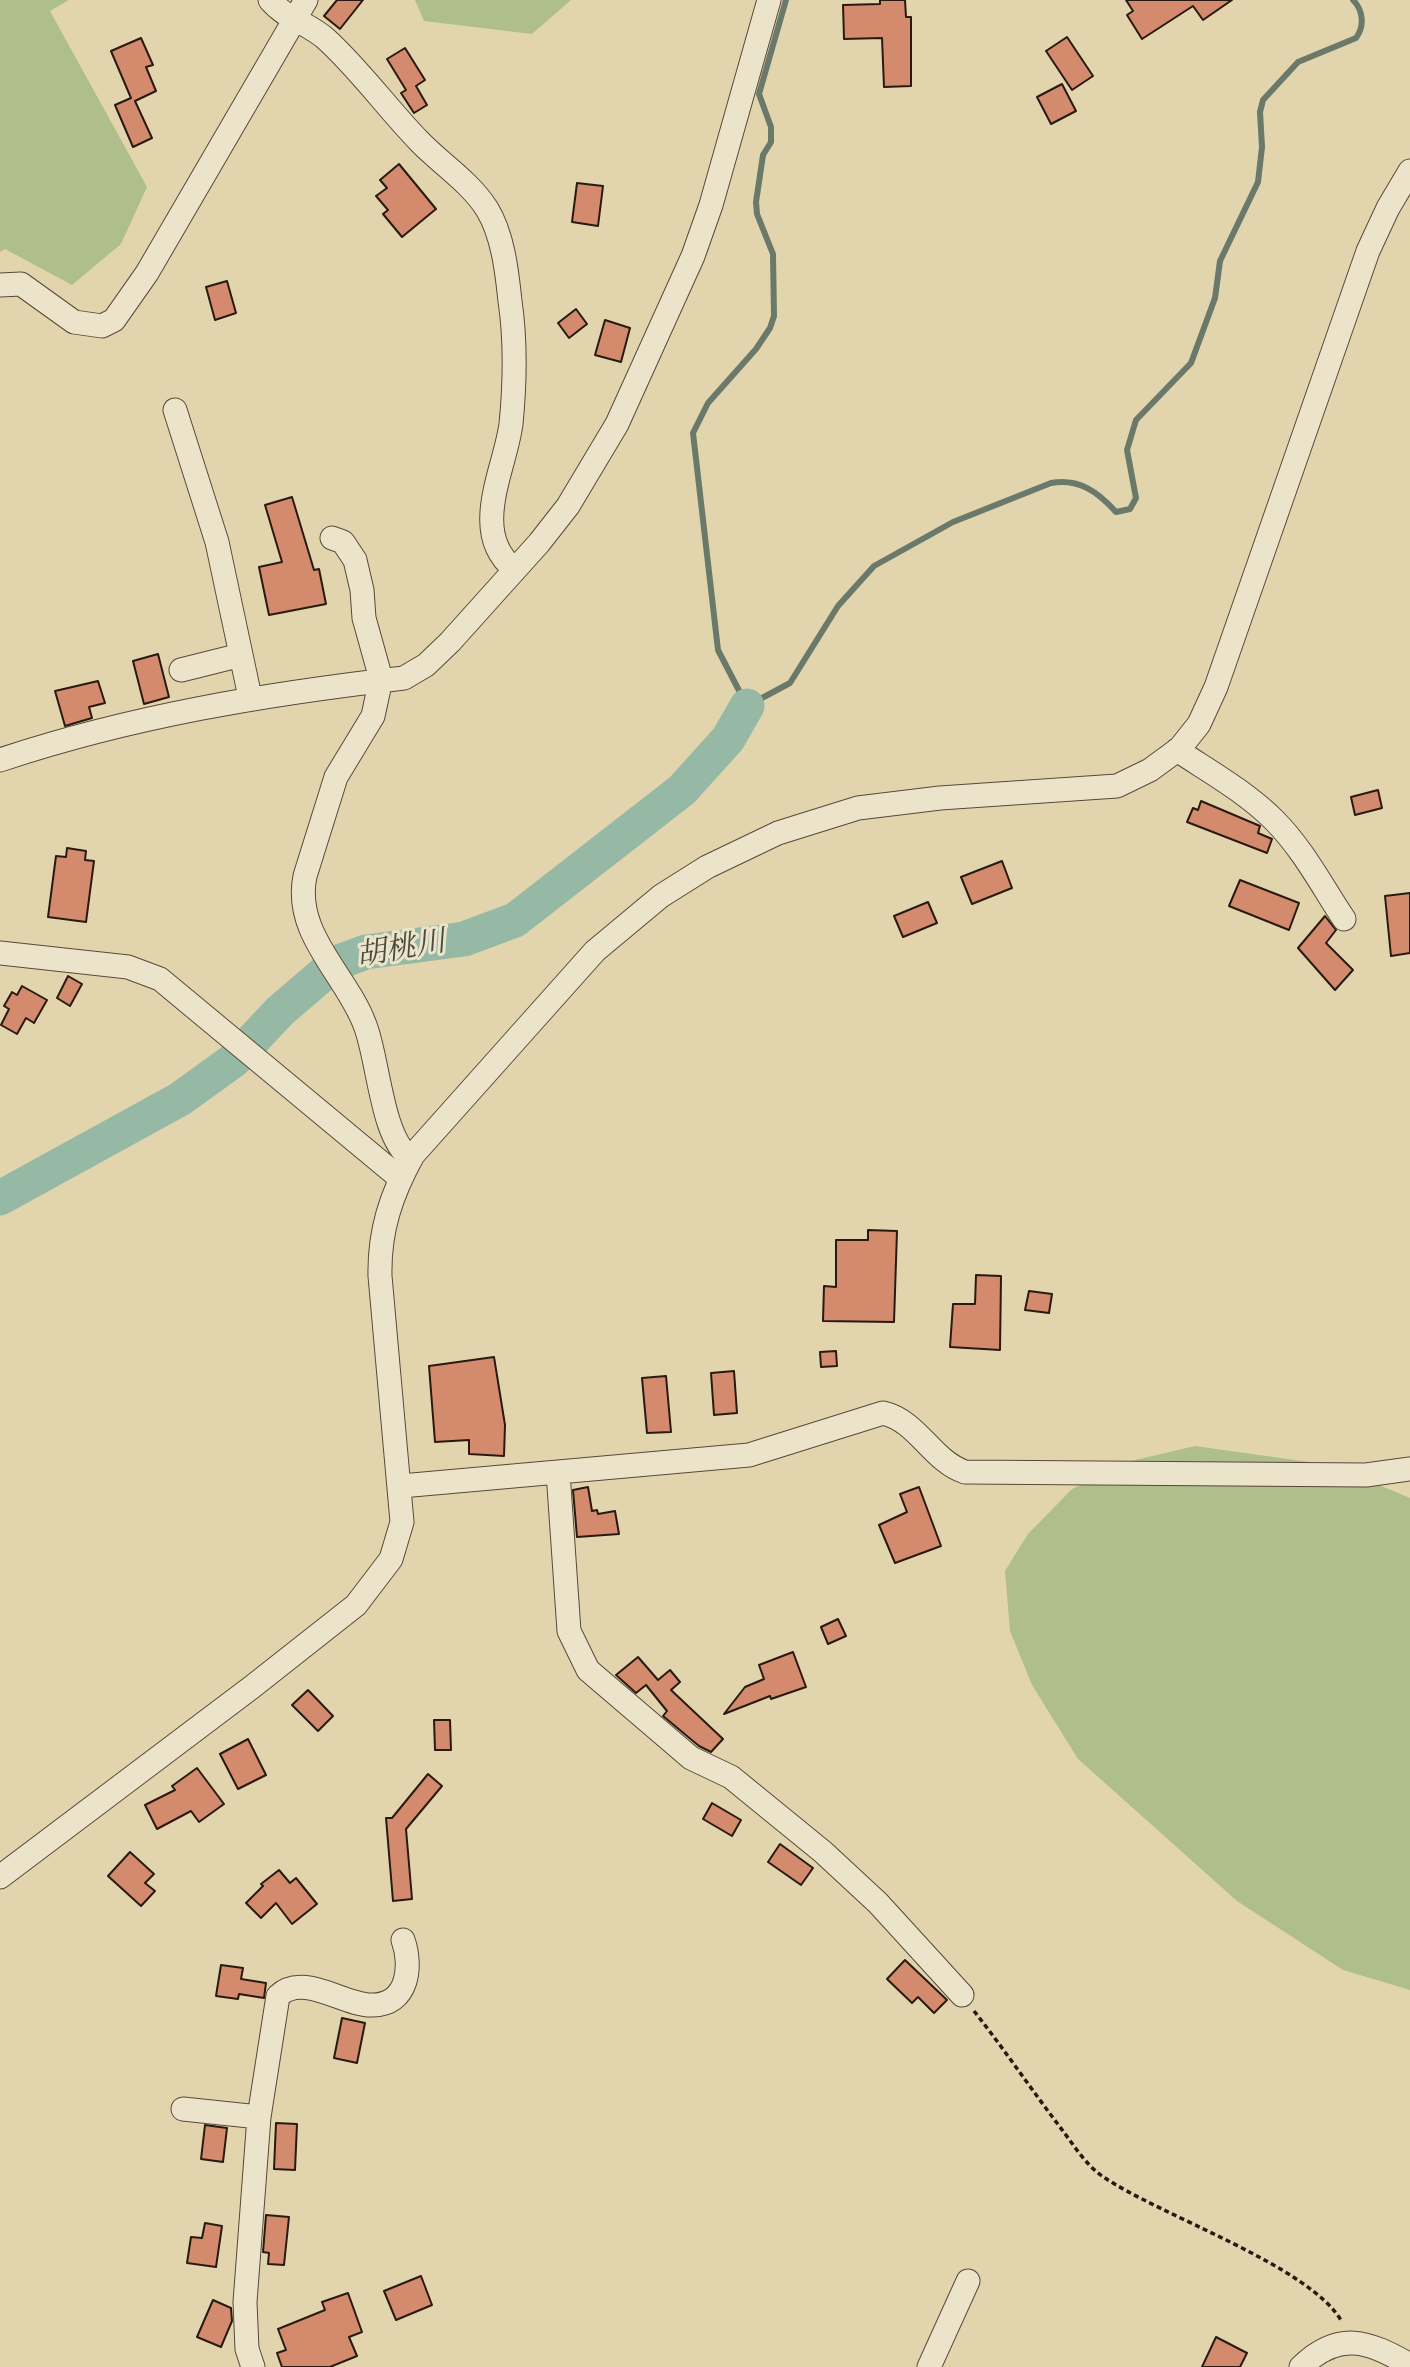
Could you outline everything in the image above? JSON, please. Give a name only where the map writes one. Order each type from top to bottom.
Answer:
[{"type":"street","points":[[270,0],[293,20],[318,32],[335,48],[421,143],[470,188],[493,222],[509,294],[514,367],[510,428],[492,498],[491,515],[498,548],[514,569]]},
{"type":"street","points":[[0,285],[21,284],[74,322],[102,326],[114,320],[147,273],[306,0]]},
{"type":"street","points":[[0,760],[130,721],[250,697],[404,678],[426,665],[568,506],[617,424],[693,256],[712,205],[769,0]]},
{"type":"street","points":[[0,1877],[356,1605],[391,1559],[402,1522],[380,1251],[385,1217],[406,1169],[615,931],[678,885],[727,856],[778,833],[858,808],[940,798],[1117,786],[1150,771],[1177,750],[1199,724],[1212,696],[1368,251],[1388,208],[1410,172]]},
{"type":"street","points":[[175,410],[217,542],[250,697]]},
{"type":"street","points":[[332,538],[343,542],[355,561],[362,590],[364,618],[382,679],[373,716],[336,777],[305,876],[302,900],[304,915],[315,940],[360,1011],[380,1075],[393,1133],[403,1154],[406,1169]]},
{"type":"street","points":[[181,670],[241,655]]},
{"type":"street","points":[[1177,750],[1237,789],[1276,822],[1291,839],[1343,919]]},
{"type":"street","points":[[0,953],[128,967],[160,979],[257,1061],[406,1169]]},
{"type":"street","points":[[401,1486],[749,1455],[883,1413],[907,1424],[943,1460],[965,1472],[1366,1475],[1410,1469]]},
{"type":"street","points":[[558,1472],[569,1631],[588,1670],[691,1758],[731,1777],[823,1852],[878,1903],[962,1995]]},
{"type":"street","points":[[253,2367],[247,2349],[245,2302],[259,2117],[278,1996],[284,1990],[298,1986],[372,2005],[387,2000],[403,1987],[409,1973],[403,1940]]},
{"type":"street","points":[[183,2109],[259,2117]]},
{"type":"street","points":[[931,2366],[968,2281]]},
{"type":"street","points":[[1301,2367],[1330,2347],[1350,2341],[1371,2346],[1410,2365]]},
{"type":"path","points":[[962,1995],[1091,2167],[1152,2204],[1236,2245],[1311,2290],[1332,2306],[1350,2341]]},
{"type":"green space","points":[[0,0],[69,0],[50,11],[147,187],[121,244],[72,285],[5,249],[0,252]]},
{"type":"green space","points":[[415,0],[571,0],[532,34],[424,21]]},
{"type":"green space","points":[[1195,1446],[1331,1465],[1410,1498],[1410,1990],[1343,1970],[1237,1901],[1078,1759],[1032,1685],[1010,1631],[1005,1571],[1028,1534],[1072,1489],[1127,1462]]},
{"type":"building","points":[[337,0],[363,0],[340,29],[324,16]]},
{"type":"building","points":[[880,0],[905,0],[906,17],[911,17],[911,86],[884,87],[882,38],[844,39],[843,5],[880,4]]},
{"type":"building","points":[[1126,0],[1232,0],[1203,20],[1193,6],[1142,39],[1127,15],[1133,11]]},
{"type":"building","points":[[1067,37],[1093,76],[1072,90],[1046,51]]},
{"type":"building","points":[[141,38],[153,65],[146,67],[156,91],[135,101],[152,138],[133,147],[115,105],[131,98],[111,51]]},
{"type":"building","points":[[405,48],[425,80],[416,86],[427,105],[414,113],[401,93],[406,90],[387,59]]},
{"type":"building","points":[[1062,84],[1076,111],[1051,124],[1037,97]]},
{"type":"building","points":[[399,164],[436,209],[402,237],[383,214],[388,210],[376,196],[387,188],[380,180]]},
{"type":"building","points":[[577,183],[603,186],[598,226],[572,222]]},
{"type":"building","points":[[227,281],[236,313],[215,320],[206,287]]},
{"type":"building","points":[[576,309],[587,324],[569,338],[558,323]]},
{"type":"building","points":[[605,320],[630,328],[621,362],[595,355]]},
{"type":"building","points":[[292,497],[314,570],[319,569],[326,604],[269,615],[259,567],[282,562],[265,505]]},
{"type":"building","points":[[158,654],[169,697],[144,704],[133,661]]},
{"type":"building","points":[[98,681],[105,703],[89,707],[92,718],[65,726],[55,691]]},
{"type":"building","points":[[1378,790],[1382,808],[1355,815],[1351,797]]},
{"type":"building","points":[[1201,801],[1260,826],[1258,833],[1272,839],[1267,853],[1187,822],[1193,808],[1198,810]]},
{"type":"building","points":[[67,848],[86,851],[85,860],[94,861],[86,922],[48,917],[56,856],[66,857]]},
{"type":"building","points":[[1002,861],[1012,888],[972,904],[961,877]]},
{"type":"building","points":[[1240,880],[1299,903],[1289,930],[1229,906]]},
{"type":"building","points":[[1410,893],[1410,953],[1391,956],[1385,896]]},
{"type":"building","points":[[928,902],[937,923],[903,937],[894,916]]},
{"type":"building","points":[[1325,916],[1336,930],[1326,943],[1353,970],[1335,990],[1298,948]]},
{"type":"building","points":[[68,976],[82,984],[70,1006],[57,998]]},
{"type":"building","points":[[22,986],[47,1000],[34,1023],[26,1018],[17,1034],[1,1025],[9,1009],[4,1006],[12,992],[17,995]]},
{"type":"building","points":[[868,1230],[897,1231],[894,1322],[823,1321],[824,1286],[836,1287],[836,1240],[868,1240]]},
{"type":"building","points":[[976,1275],[1001,1276],[1000,1350],[950,1347],[953,1304],[975,1304]]},
{"type":"building","points":[[1029,1291],[1052,1294],[1049,1313],[1025,1310]]},
{"type":"building","points":[[836,1351],[837,1366],[821,1367],[820,1352]]},
{"type":"building","points":[[494,1357],[505,1425],[504,1456],[469,1454],[469,1440],[435,1442],[429,1366]]},
{"type":"building","points":[[734,1371],[737,1413],[714,1415],[711,1373]]},
{"type":"building","points":[[666,1376],[671,1432],[647,1433],[642,1378]]},
{"type":"building","points":[[588,1487],[592,1511],[597,1510],[598,1514],[615,1511],[619,1534],[577,1537],[573,1490]]},
{"type":"building","points":[[919,1487],[941,1546],[895,1563],[879,1525],[907,1512],[900,1494]]},
{"type":"building","points":[[838,1619],[846,1636],[828,1644],[821,1627]]},
{"type":"building","points":[[793,1652],[806,1687],[771,1699],[770,1696],[724,1714],[745,1687],[764,1679],[759,1665]]},
{"type":"building","points":[[638,1657],[658,1680],[670,1670],[680,1682],[671,1690],[723,1739],[711,1752],[699,1746],[663,1716],[667,1711],[646,1685],[636,1693],[616,1675]]},
{"type":"building","points":[[308,1690],[333,1716],[318,1731],[292,1705]]},
{"type":"building","points":[[434,1720],[450,1720],[451,1750],[435,1750]]},
{"type":"building","points":[[248,1739],[266,1775],[238,1789],[220,1754]]},
{"type":"building","points":[[197,1768],[224,1804],[199,1822],[191,1811],[157,1829],[145,1805],[175,1790],[172,1786]]},
{"type":"building","points":[[428,1774],[442,1786],[406,1829],[412,1899],[393,1901],[386,1818],[392,1818]]},
{"type":"building","points":[[712,1803],[741,1820],[732,1836],[703,1819]]},
{"type":"building","points":[[780,1844],[813,1868],[801,1885],[768,1862]]},
{"type":"building","points":[[130,1852],[154,1874],[145,1883],[155,1891],[141,1906],[108,1876]]},
{"type":"building","points":[[279,1870],[290,1883],[296,1878],[317,1904],[292,1924],[276,1903],[261,1918],[246,1903],[263,1886],[261,1884]]},
{"type":"building","points":[[905,1960],[947,2000],[934,2013],[918,1997],[912,2003],[887,1979]]},
{"type":"building","points":[[221,1965],[243,1968],[241,1979],[266,1983],[264,1998],[239,1994],[238,1999],[216,1996]]},
{"type":"building","points":[[342,2018],[365,2023],[357,2063],[334,2058]]},
{"type":"building","points":[[276,2123],[297,2124],[295,2170],[274,2169]]},
{"type":"building","points":[[205,2125],[227,2128],[223,2162],[201,2159]]},
{"type":"building","points":[[266,2215],[289,2217],[284,2265],[268,2264],[269,2253],[263,2252]]},
{"type":"building","points":[[205,2223],[222,2226],[216,2267],[187,2263],[191,2237],[202,2238]]},
{"type":"building","points":[[421,2276],[432,2305],[396,2320],[384,2291]]},
{"type":"building","points":[[348,2293],[362,2332],[349,2337],[357,2356],[330,2367],[282,2367],[277,2353],[286,2350],[278,2329],[325,2310],[322,2302]]},
{"type":"building","points":[[213,2300],[231,2308],[232,2321],[221,2347],[197,2337]]},
{"type":"building","points":[[1216,2337],[1247,2353],[1240,2367],[1202,2367]]},
{"type":"waterway","points":[[786,0],[759,94],[771,127],[771,142],[763,155],[756,202],[757,214],[773,254],[774,316],[770,328],[756,349],[708,403],[693,433],[718,650],[747,706],[790,683],[838,606],[874,566],[953,522],[1051,483],[1061,482],[1087,488],[1116,512],[1130,509],[1136,498],[1127,450],[1136,420],[1191,363],[1215,298],[1220,261],[1258,182],[1262,147],[1260,112],[1263,100],[1298,62],[1356,38],[1362,18],[1353,0]]},
{"type":"waterway","name":"胡桃川","points":[[0,1198],[180,1099],[234,1060],[280,1011],[336,963],[366,952],[464,939],[515,920],[682,790],[728,739],[747,706]]}]
